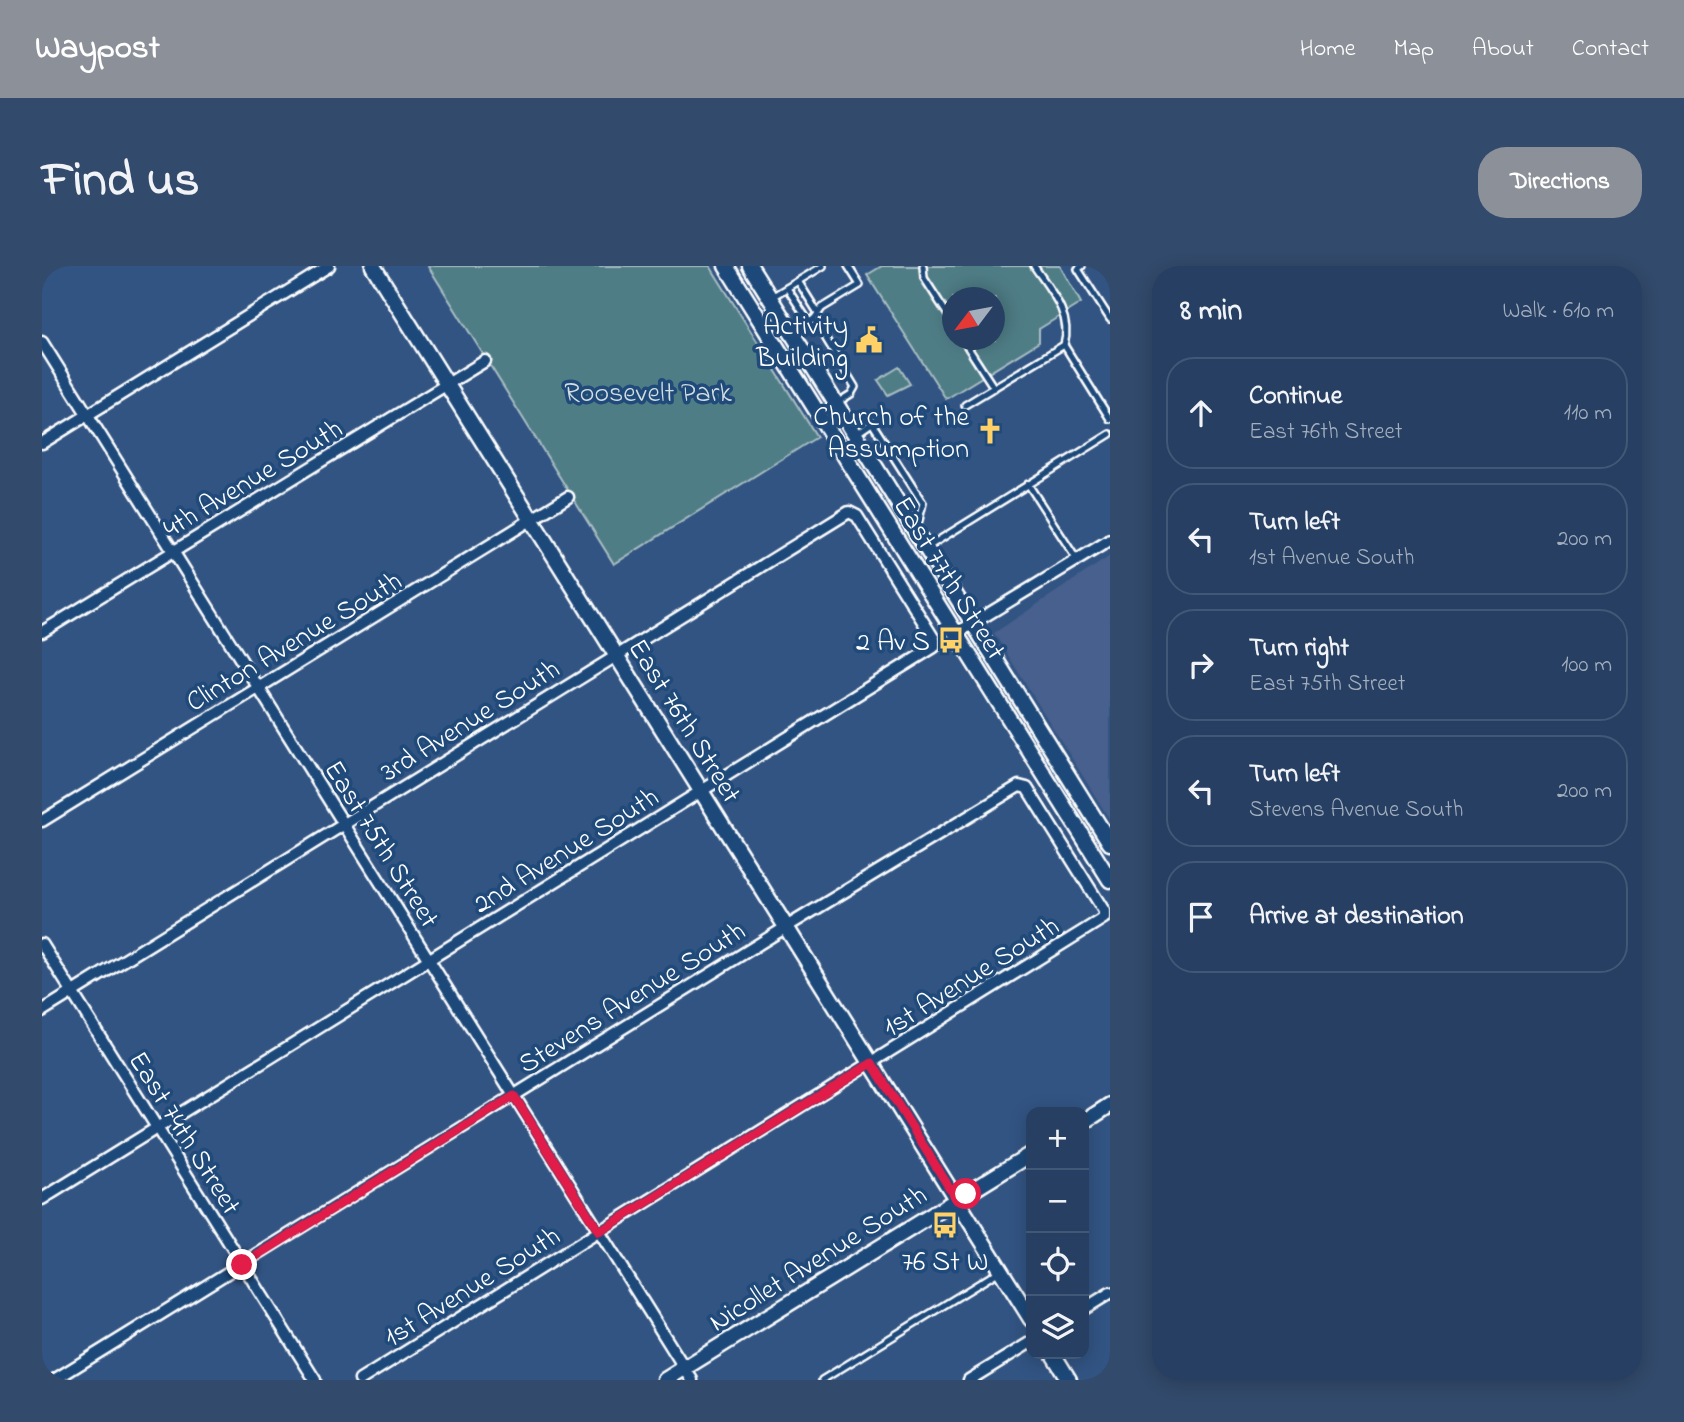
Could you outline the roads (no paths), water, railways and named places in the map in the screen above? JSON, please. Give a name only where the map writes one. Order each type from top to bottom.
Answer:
[{"type":"street","points":[[42,443],[328,266]]},
{"type":"street","name":"East 76th Street","points":[[373,266],[1026,1311]]},
{"type":"street","name":"East 77th Street","points":[[726,266],[1110,880]]},
{"type":"street","name":"East 77th Street","points":[[750,266],[1110,843]]},
{"type":"street","name":"East 75th Street","points":[[42,342],[688,1374]]},
{"type":"street","name":"4th Avenue South","points":[[42,632],[485,361]]},
{"type":"street","name":"Clinton Avenue South","points":[[42,821],[568,497]]},
{"type":"street","name":"3rd Avenue South","points":[[42,1011],[849,512],[857,516],[890,567],[934,639],[934,647]]},
{"type":"street","points":[[957,633],[1110,540]]},
{"type":"street","name":"2nd Avenue South","points":[[42,1199],[934,647]]},
{"type":"street","points":[[1050,783],[1068,801],[1110,869]]},
{"type":"street","name":"Stevens Avenue South","points":[[54,1380],[1019,786],[1027,788],[1104,911],[1104,918]]},
{"type":"street","name":"1st Avenue South","points":[[360,1380],[1104,918]]},
{"type":"street","name":"East 74th Street","points":[[42,944],[315,1380]]},
{"type":"street","points":[[1089,1119],[1110,1105]]},
{"type":"street","name":"Nicollet Avenue South","points":[[665,1380],[688,1374],[1026,1157]]},
{"type":"street","points":[[1089,1306],[1110,1293]]},
{"type":"street","points":[[969,1380],[1026,1345]]},
{"type":"street","points":[[1056,1359],[1069,1380]]},
{"type":"lane","points":[[770,298],[823,266]]},
{"type":"lane","points":[[792,332],[811,321],[822,308],[860,285],[848,266]]},
{"type":"lane","points":[[923,266],[924,278],[942,306]]},
{"type":"lane","points":[[965,405],[1064,345],[1068,333],[1063,312],[1034,266]]},
{"type":"lane","points":[[1082,266],[1078,269],[1110,319]]},
{"type":"lane","points":[[798,281],[818,313]]},
{"type":"lane","points":[[787,288],[822,332],[855,387],[850,394],[819,414]]},
{"type":"lane","points":[[1064,345],[1110,419]]},
{"type":"lane","points":[[969,350],[994,388]]},
{"type":"lane","points":[[855,435],[872,423],[923,503],[916,532]]},
{"type":"lane","points":[[926,548],[1110,434]]},
{"type":"lane","points":[[1028,484],[1077,560]]},
{"type":"lane","points":[[822,1380],[1000,1270]]},
{"type":"place","name":"Activity Building","points":[[869,340]]},
{"type":"place","name":"Church of the Assumption","points":[[990,431]]},
{"type":"place","name":"2 Av S","points":[[951,640]]},
{"type":"place","name":"76 St W","points":[[945,1225]]},
{"type":"park label","name":"Roosevelt Park","points":[[648,391]]}]
